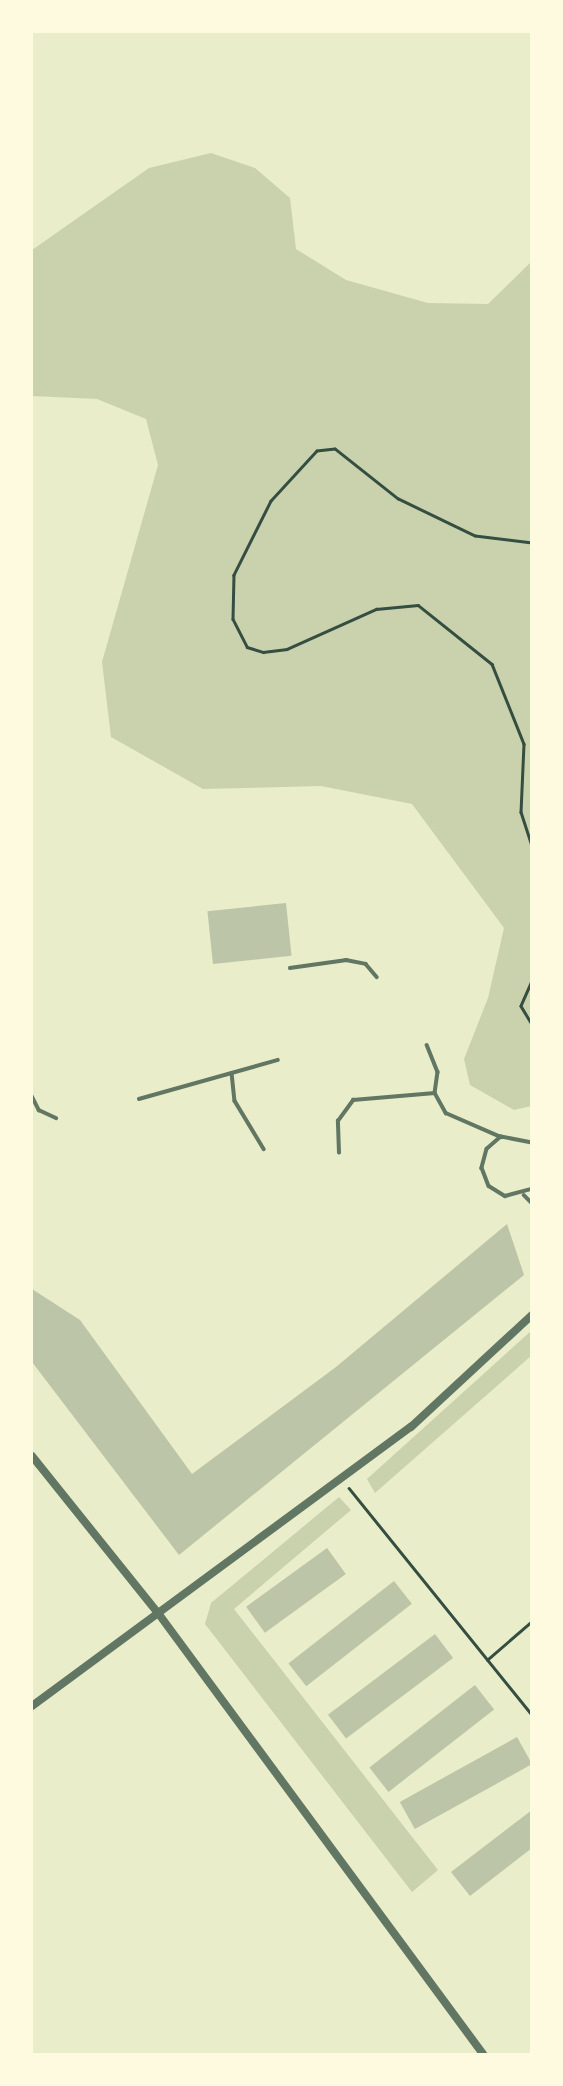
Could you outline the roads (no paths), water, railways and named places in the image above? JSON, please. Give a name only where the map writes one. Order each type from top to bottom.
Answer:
[{"type":"street","points":[[32,1706],[411,1427],[531,1315]]},
{"type":"street","points":[[32,1456],[158,1613],[483,2054]]},
{"type":"lane","points":[[290,968],[346,960],[366,964],[377,977]]},
{"type":"lane","points":[[427,1045],[438,1072],[435,1093],[446,1113],[501,1137],[531,1143]]},
{"type":"lane","points":[[139,1099],[278,1060]]},
{"type":"lane","points":[[232,1073],[234,1101],[264,1149]]},
{"type":"lane","points":[[339,1153],[338,1121],[353,1100],[435,1093]]},
{"type":"lane","points":[[32,1096],[39,1110],[56,1118]]},
{"type":"lane","points":[[501,1137],[486,1149],[482,1168],[489,1186],[505,1196],[524,1195],[531,1189]]},
{"type":"lane","points":[[524,1195],[531,1203]]}]
